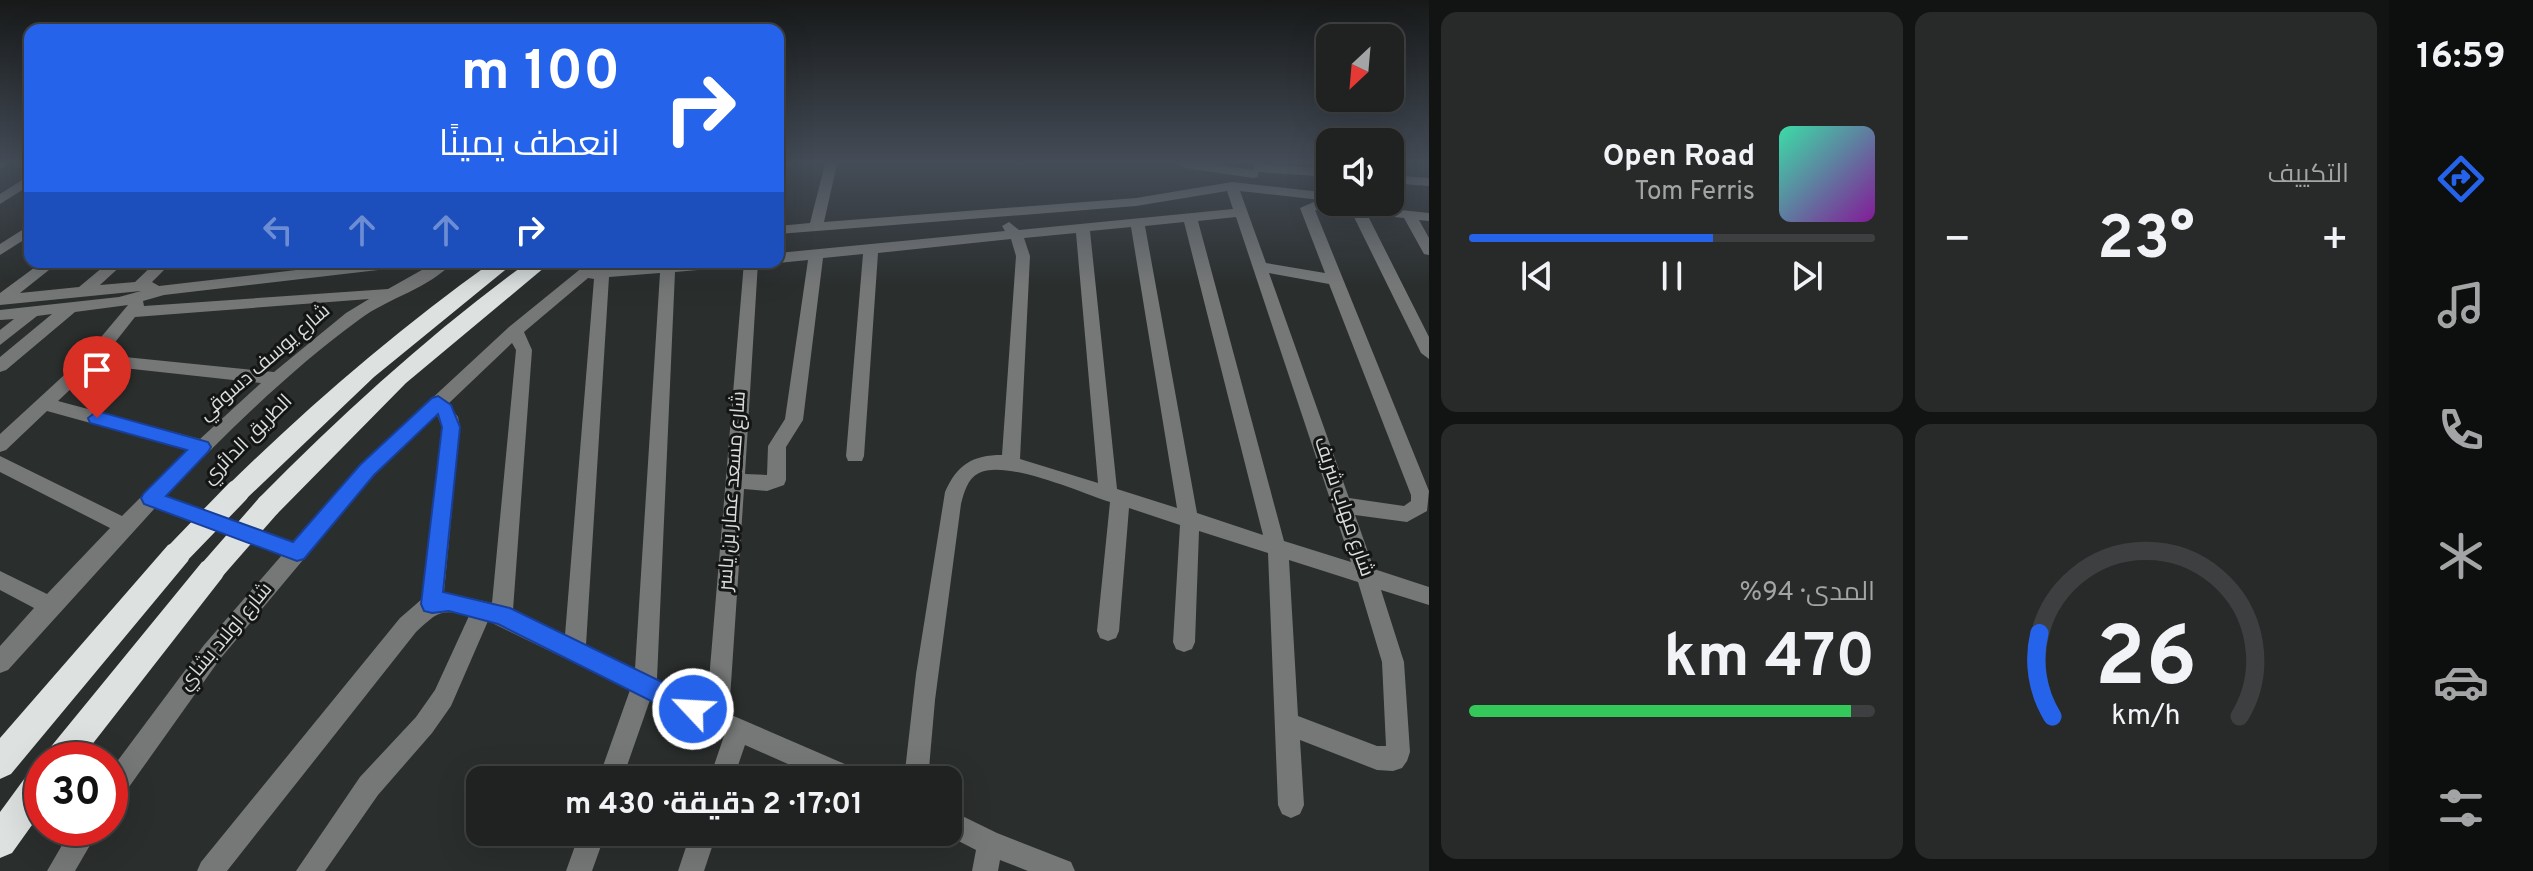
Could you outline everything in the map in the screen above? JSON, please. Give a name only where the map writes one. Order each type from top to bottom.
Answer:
[{"type":"highway","name":"الطريق الدائري","points":[[0,763],[178,553],[237,492],[346,386],[412,330],[496,268]]},
{"type":"highway","points":[[74,742],[161,630],[268,506],[325,446],[419,358],[533,268]]},
{"type":"highway","points":[[0,841],[24,808]]},
{"type":"street","points":[[816,226],[821,205]]},
{"type":"street","points":[[784,232],[816,226],[1095,205]]},
{"type":"street","name":"شارع مهاب شريف","points":[[1239,205],[1368,578],[1393,662],[1398,752],[1393,759],[1377,758],[1287,723]]},
{"type":"street","points":[[1316,205],[1307,208],[1421,495],[1420,505],[1407,514],[1341,505]]},
{"type":"street","points":[[1404,205],[1429,208]]},
{"type":"street","points":[[997,211],[1016,234],[1022,249],[1011,463]]},
{"type":"street","points":[[784,257],[1242,212]]},
{"type":"street","points":[[1404,214],[1429,217]]},
{"type":"street","points":[[1409,215],[1429,251]]},
{"type":"street","points":[[1360,216],[1429,353]]},
{"type":"street","points":[[1190,217],[1277,547],[1291,805]]},
{"type":"street","points":[[1137,222],[1189,519],[1184,642]]},
{"type":"street","points":[[1083,228],[1114,494],[1108,631]]},
{"type":"street","points":[[0,251],[24,233]]},
{"type":"street","points":[[855,456],[871,248]]},
{"type":"street","points":[[734,481],[767,483],[777,480],[777,446],[794,420],[816,254]]},
{"type":"street","points":[[1260,267],[1337,280]]},
{"type":"street","points":[[0,300],[44,268]]},
{"type":"street","points":[[0,366],[111,268]]},
{"type":"street","points":[[0,445],[92,359],[161,268]]},
{"type":"street","points":[[0,315],[67,308],[314,268]]},
{"type":"street","points":[[315,298],[326,268]]},
{"type":"street","name":"شارع يوسف دسوقي","points":[[0,662],[124,526],[202,447],[352,317],[436,268]]},
{"type":"street","points":[[575,652],[594,270],[624,268]]},
{"type":"street","points":[[615,766],[644,686],[668,268]]},
{"type":"street","name":"شارع مسعد عمار بن ياسر","points":[[723,766],[728,725],[734,481],[751,268]]},
{"type":"street","name":"شارع اولاد بشاي","points":[[128,766],[179,694],[367,470],[515,331],[594,270]]},
{"type":"street","points":[[0,300],[83,292],[315,298],[395,292]]},
{"type":"street","points":[[0,339],[32,312]]},
{"type":"street","points":[[309,871],[369,786],[424,725],[493,612],[524,350],[515,331]]},
{"type":"street","points":[[92,359],[279,379]]},
{"type":"street","points":[[432,604],[451,427],[445,410],[438,403]]},
{"type":"street","points":[[44,404],[202,447]]},
{"type":"street","points":[[0,463],[124,526]]},
{"type":"street","points":[[917,766],[926,662],[958,484],[966,471],[977,465],[1011,463],[1429,596]]},
{"type":"street","points":[[151,498],[297,552]]},
{"type":"street","points":[[0,580],[50,606]]},
{"type":"street","points":[[210,871],[408,625],[432,604],[449,601],[493,612],[644,686],[820,766]]},
{"type":"street","points":[[962,829],[1062,871]]},
{"type":"street","points":[[985,871],[990,843]]},
{"type":"street","points":[[60,871],[76,846]]},
{"type":"street","points":[[579,871],[588,846]]},
{"type":"street","points":[[691,871],[699,846]]},
{"type":"route","points":[[97,418],[202,447],[151,498],[297,552],[367,470],[438,403],[449,417],[451,427],[432,604],[449,601],[502,615],[693,709]]}]
